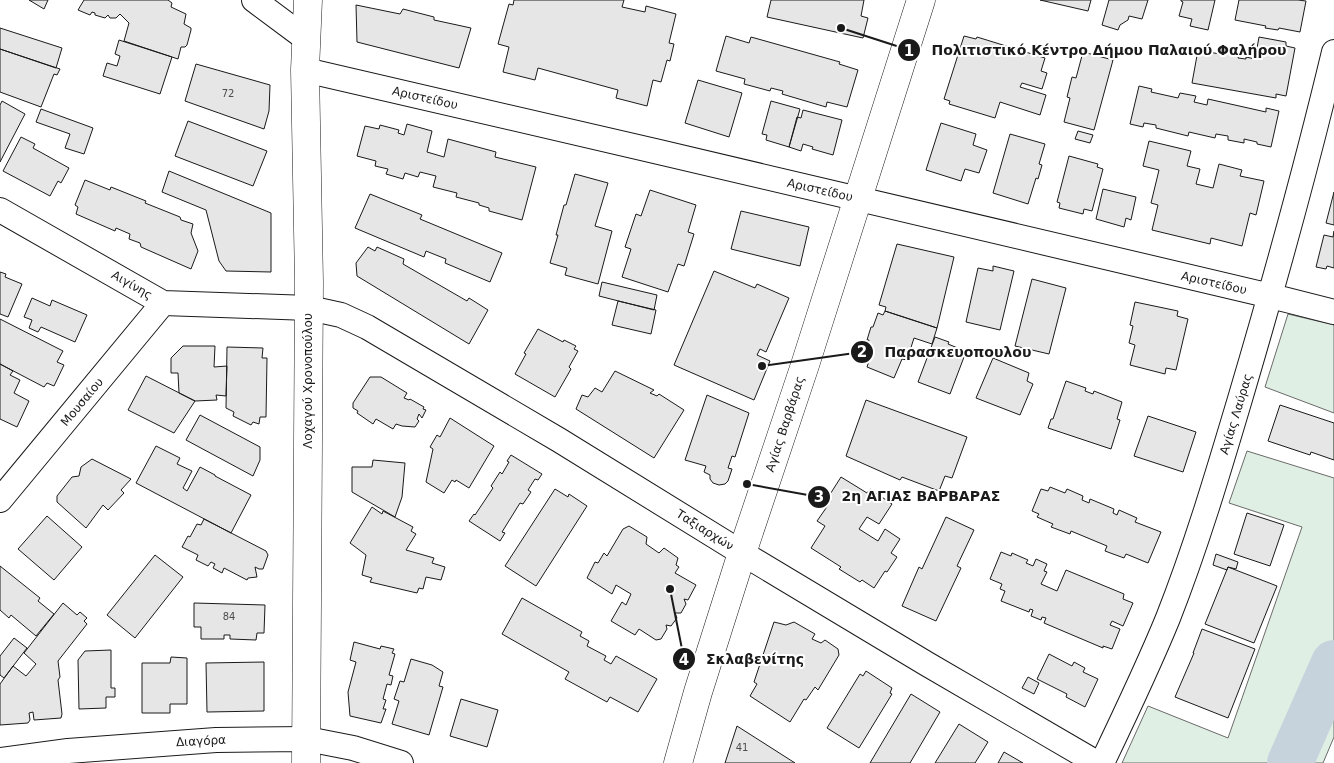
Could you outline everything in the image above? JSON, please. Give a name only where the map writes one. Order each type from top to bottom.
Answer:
[{"type":"street","points":[[254,0],[305,38]]},
{"type":"street","name":"Λοχαγού Χρονοπούλου","points":[[306,751],[310,282],[305,38],[308,0]]},
{"type":"street","name":"Αγίας Βαρβάρας","points":[[678,763],[698,692],[742,553],[805,365],[921,0]]},
{"type":"street","name":"Αγίας Λαύρας","points":[[1102,763],[1138,689],[1168,617],[1206,511],[1271,296],[1334,52]]},
{"type":"street","name":"Αριστείδου","points":[[305,70],[1334,312]]},
{"type":"street","name":"Αιγίνης","points":[[0,210],[163,303],[309,308]]},
{"type":"street","name":"Μουσαίου","points":[[0,500],[163,303]]},
{"type":"street","name":"Ταξιαρχών","points":[[309,308],[341,315],[367,327],[559,440],[926,664],[1098,763]]},
{"type":"street","name":"Διαγόρα","points":[[0,760],[68,751],[216,740],[306,751],[353,748],[401,763]]},
{"type":"green space","points":[[1288,314],[1334,325],[1334,413],[1265,387]]},
{"type":"green space","points":[[1247,451],[1334,478],[1334,737],[1323,763],[1122,763],[1148,706],[1228,738],[1302,527],[1229,503]]},
{"type":"building","points":[[29,0],[48,0],[44,9]]},
{"type":"building","points":[[84,0],[168,0],[172,3],[171,7],[186,14],[184,24],[191,28],[187,45],[181,47],[178,59],[124,41],[129,23],[120,14],[116,18],[110,18],[108,15],[105,18],[92,12],[90,15],[78,10]]},
{"type":"building","points":[[514,0],[624,0],[622,7],[645,12],[646,6],[676,14],[669,43],[674,44],[670,61],[667,60],[661,82],[653,80],[647,106],[616,98],[618,90],[538,68],[535,80],[503,72],[509,47],[498,44],[509,4],[513,5]]},
{"type":"building","points":[[771,0],[864,0],[861,16],[868,18],[863,38],[767,17]]},
{"type":"building","points":[[1040,0],[1091,0],[1088,11]]},
{"type":"building","points":[[1109,0],[1148,0],[1142,19],[1129,16],[1128,20],[1120,25],[1118,30],[1102,25]]},
{"type":"building","points":[[1181,0],[1215,0],[1208,30],[1190,26],[1192,19],[1179,16],[1183,2]]},
{"type":"building","points":[[1239,0],[1306,1],[1300,32],[1279,28],[1278,30],[1265,28],[1266,26],[1235,20]]},
{"type":"building","points":[[356,5],[400,14],[403,9],[434,17],[434,20],[471,28],[459,68],[357,42]]},
{"type":"building","points":[[0,28],[62,48],[56,68],[0,49]]},
{"type":"building","points":[[726,36],[749,43],[751,37],[840,62],[839,64],[858,70],[847,107],[827,102],[826,107],[782,94],[783,91],[771,88],[770,91],[744,84],[745,79],[716,71]]},
{"type":"building","points":[[964,36],[976,39],[977,37],[1045,58],[1041,71],[1047,73],[1042,89],[1022,83],[1020,87],[1046,95],[1040,115],[1000,102],[995,118],[949,104],[950,101],[944,99]]},
{"type":"building","points":[[1259,37],[1286,42],[1286,46],[1295,48],[1286,96],[1276,94],[1276,98],[1192,83],[1198,50],[1225,55],[1227,49],[1240,52],[1238,58],[1255,59]]},
{"type":"building","points":[[119,40],[172,57],[160,94],[103,76],[107,63],[117,66],[120,56],[115,54]]},
{"type":"building","points":[[0,49],[60,69],[57,75],[54,74],[41,107],[0,92]]},
{"type":"building","points":[[1083,52],[1113,60],[1094,130],[1064,122],[1070,98],[1067,97],[1072,77],[1076,78]]},
{"type":"building","points":[[196,64],[270,85],[269,111],[264,129],[185,101]]},
{"type":"building","points":[[698,80],[742,93],[729,137],[685,123]]},
{"type":"building","points":[[1139,86],[1152,89],[1151,92],[1178,98],[1180,93],[1196,96],[1194,102],[1207,105],[1208,99],[1266,112],[1266,108],[1279,111],[1271,147],[1244,139],[1244,143],[1228,140],[1228,136],[1216,134],[1215,138],[1189,132],[1188,136],[1156,128],[1156,125],[1144,123],[1143,127],[1130,124]]},
{"type":"building","points":[[2,101],[25,114],[0,162],[0,105]]},
{"type":"building","points":[[771,101],[800,109],[789,147],[766,140],[767,135],[762,134]]},
{"type":"building","points":[[41,109],[93,128],[84,154],[65,148],[70,134],[36,122]]},
{"type":"building","points":[[803,110],[842,120],[833,155],[812,149],[813,147],[803,144],[801,151],[789,147],[797,117],[801,118]]},
{"type":"building","points":[[188,121],[267,151],[253,186],[175,156]]},
{"type":"building","points":[[941,123],[976,134],[973,145],[987,150],[979,173],[965,169],[961,181],[926,170]]},
{"type":"building","points":[[407,124],[432,131],[427,152],[444,157],[448,139],[496,152],[495,157],[536,167],[522,220],[489,211],[489,208],[479,205],[479,203],[456,197],[457,193],[433,187],[436,176],[420,172],[418,177],[405,173],[403,179],[386,174],[388,169],[375,166],[376,161],[357,156],[365,126],[379,129],[380,125],[399,130],[398,133],[404,135]]},
{"type":"building","points":[[1078,131],[1093,135],[1090,143],[1075,139]]},
{"type":"building","points":[[1010,134],[1045,144],[1039,164],[1042,165],[1028,204],[993,193]]},
{"type":"building","points":[[21,137],[35,144],[33,148],[69,168],[61,183],[58,181],[50,196],[3,171]]},
{"type":"building","points":[[1149,141],[1191,151],[1187,166],[1200,169],[1196,184],[1213,188],[1219,164],[1242,170],[1240,176],[1264,181],[1256,215],[1250,213],[1242,246],[1211,238],[1210,244],[1152,230],[1158,205],[1151,203],[1159,170],[1143,166]]},
{"type":"building","points":[[1069,156],[1098,164],[1097,167],[1103,169],[1092,211],[1084,209],[1083,214],[1059,208],[1060,203],[1057,202]]},
{"type":"building","points":[[169,171],[271,213],[271,272],[226,271],[219,261],[206,210],[162,192]]},
{"type":"building","points":[[575,174],[608,183],[595,226],[612,231],[598,284],[565,275],[567,268],[550,263],[564,205],[566,205]]},
{"type":"building","points":[[85,180],[110,190],[111,187],[146,201],[145,203],[193,224],[191,233],[198,251],[191,269],[141,247],[140,243],[129,239],[130,234],[116,228],[115,231],[76,214],[78,207],[75,205]]},
{"type":"building","points":[[1103,189],[1136,197],[1131,220],[1126,218],[1124,227],[1096,219]]},
{"type":"building","points":[[650,190],[696,205],[688,232],[694,234],[684,266],[678,264],[668,292],[622,277],[631,249],[625,247],[636,214],[641,216]]},
{"type":"building","points":[[1334,192],[1334,225],[1326,223]]},
{"type":"building","points":[[370,194],[422,215],[420,219],[502,253],[490,282],[445,263],[446,259],[426,251],[424,257],[355,228]]},
{"type":"building","points":[[741,211],[809,227],[800,266],[731,249]]},
{"type":"building","points":[[1334,231],[1334,268],[1327,266],[1326,269],[1316,267],[1324,235],[1333,237]]},
{"type":"building","points":[[897,244],[954,257],[937,328],[885,311],[886,307],[879,305]]},
{"type":"building","points":[[368,247],[375,251],[377,247],[404,259],[403,264],[467,301],[469,298],[488,310],[469,344],[357,276],[356,263]]},
{"type":"building","points":[[993,266],[1014,271],[1000,330],[966,322],[978,268],[993,271]]},
{"type":"building","points":[[714,271],[755,288],[757,284],[789,298],[766,352],[760,349],[757,355],[770,361],[754,400],[674,365]]},
{"type":"building","points":[[0,272],[6,274],[5,277],[22,284],[8,317],[0,314]]},
{"type":"building","points":[[1032,279],[1066,288],[1049,354],[1015,346]]},
{"type":"building","points":[[602,282],[657,295],[654,310],[599,296]]},
{"type":"building","points":[[32,298],[50,306],[52,300],[87,315],[75,342],[41,327],[38,332],[29,328],[32,320],[24,317]]},
{"type":"building","points":[[618,301],[656,310],[651,334],[612,325]]},
{"type":"building","points":[[1135,302],[1178,311],[1177,316],[1188,319],[1176,370],[1166,368],[1165,374],[1130,365],[1135,345],[1129,343],[1133,326],[1130,325]]},
{"type":"building","points":[[885,311],[937,328],[932,344],[914,338],[907,360],[902,359],[894,378],[867,367],[873,349],[867,347],[871,327],[873,327],[878,313],[883,315]]},
{"type":"building","points":[[0,319],[63,351],[57,362],[64,365],[54,386],[47,383],[44,387],[0,364]]},
{"type":"building","points":[[538,329],[563,342],[564,340],[576,346],[574,349],[578,351],[569,367],[571,369],[555,397],[515,374],[526,354],[524,353]]},
{"type":"building","points":[[935,337],[970,353],[968,358],[964,357],[950,394],[918,382]]},
{"type":"building","points":[[183,346],[215,346],[214,367],[227,366],[226,396],[216,395],[217,400],[195,401],[179,393],[178,373],[171,373],[171,358]]},
{"type":"building","points":[[227,347],[263,348],[262,358],[267,358],[266,417],[260,417],[259,424],[253,422],[251,425],[233,416],[234,412],[226,408]]},
{"type":"building","points":[[993,358],[1029,373],[1027,381],[1033,384],[1020,415],[976,398]]},
{"type":"building","points":[[0,364],[13,371],[10,375],[20,380],[14,393],[29,401],[17,427],[0,419]]},
{"type":"building","points":[[615,371],[654,390],[650,393],[657,396],[659,394],[684,410],[654,458],[576,409],[582,395],[588,397],[595,388],[602,392]]},
{"type":"building","points":[[146,376],[195,401],[174,433],[128,410]]},
{"type":"building","points":[[370,377],[381,377],[407,393],[404,398],[410,399],[424,407],[423,409],[426,410],[422,418],[419,414],[417,419],[419,421],[415,427],[396,424],[393,429],[376,419],[373,424],[357,413],[358,411],[353,408],[353,403]]},
{"type":"building","points":[[1066,381],[1086,388],[1085,391],[1093,394],[1094,391],[1122,402],[1117,419],[1120,420],[1111,449],[1048,428]]},
{"type":"building","points":[[707,395],[749,413],[735,457],[732,456],[728,468],[732,469],[725,484],[713,483],[710,475],[704,472],[706,466],[685,460]]},
{"type":"building","points":[[866,400],[967,437],[952,478],[945,476],[939,491],[902,477],[900,480],[846,456]]},
{"type":"building","points":[[1280,405],[1334,423],[1334,460],[1311,452],[1310,455],[1268,441]]},
{"type":"building","points":[[200,415],[260,447],[260,460],[253,476],[186,440]]},
{"type":"building","points":[[1148,416],[1196,432],[1183,472],[1134,456]]},
{"type":"building","points":[[450,418],[494,446],[469,488],[456,480],[455,482],[452,480],[444,493],[426,482],[433,449],[430,447],[437,435],[440,437]]},
{"type":"building","points":[[156,446],[180,458],[177,464],[192,471],[183,488],[187,491],[200,467],[251,495],[231,533],[136,483]]},
{"type":"building","points":[[511,455],[542,474],[538,480],[535,479],[528,490],[531,492],[523,504],[520,503],[502,532],[505,533],[500,541],[469,521],[493,488],[491,486],[500,472],[502,474]]},
{"type":"building","points":[[92,459],[131,479],[121,490],[124,493],[108,510],[103,505],[86,528],[57,502],[57,496],[72,477],[79,476],[81,467]]},
{"type":"building","points":[[373,460],[405,463],[402,497],[395,517],[352,492],[352,467],[372,467]]},
{"type":"building","points":[[841,477],[867,493],[870,489],[892,504],[879,524],[867,517],[859,529],[878,541],[885,529],[900,539],[891,553],[897,557],[874,588],[839,569],[841,567],[811,548],[825,526],[817,521],[831,501],[827,499]]},
{"type":"building","points":[[1050,487],[1065,493],[1067,489],[1083,496],[1082,500],[1089,503],[1090,499],[1114,509],[1113,513],[1117,515],[1119,510],[1137,518],[1135,522],[1161,532],[1148,563],[1126,554],[1124,558],[1105,551],[1107,546],[1071,531],[1070,534],[1051,527],[1053,524],[1037,517],[1039,514],[1032,511],[1041,489],[1048,491]]},
{"type":"building","points":[[555,489],[568,497],[569,494],[587,506],[536,586],[505,566]]},
{"type":"building","points":[[372,507],[382,514],[383,511],[413,527],[411,531],[416,534],[406,550],[434,558],[432,563],[445,567],[441,580],[426,577],[423,589],[419,588],[417,593],[370,582],[372,578],[362,575],[366,555],[350,543]]},
{"type":"building","points":[[1247,513],[1284,525],[1270,566],[1234,554]]},
{"type":"building","points":[[47,516],[82,547],[54,580],[18,549]]},
{"type":"building","points":[[946,517],[974,530],[957,566],[961,568],[936,621],[902,606],[919,567],[922,569]]},
{"type":"building","points":[[204,519],[266,551],[268,555],[263,569],[255,567],[257,577],[248,578],[247,580],[224,568],[222,573],[213,568],[215,564],[211,562],[208,566],[196,560],[198,555],[182,547],[197,524],[201,525]]},
{"type":"building","points":[[629,526],[647,537],[646,544],[659,553],[664,548],[678,558],[676,565],[679,567],[675,573],[696,585],[688,600],[684,599],[686,604],[681,613],[675,613],[677,618],[671,626],[666,625],[667,629],[661,639],[656,640],[639,629],[635,635],[611,621],[622,602],[626,605],[631,594],[616,585],[612,594],[587,578],[595,562],[598,563],[604,553],[607,556],[623,529]]},
{"type":"building","points":[[1001,552],[1011,556],[1012,553],[1028,560],[1026,563],[1033,566],[1036,559],[1047,564],[1044,571],[1047,572],[1041,584],[1057,591],[1066,570],[1124,594],[1123,599],[1133,603],[1123,626],[1112,621],[1110,625],[1120,629],[1112,649],[1103,646],[1103,648],[1044,623],[1046,618],[1042,617],[1041,620],[1031,616],[1033,610],[1030,609],[1029,612],[1001,601],[1005,591],[1000,589],[1002,584],[990,579]]},
{"type":"building","points":[[1216,554],[1238,562],[1236,569],[1228,567],[1227,570],[1213,565]]},
{"type":"building","points":[[155,555],[183,577],[135,638],[107,615]]},
{"type":"building","points":[[0,566],[40,598],[38,601],[54,614],[36,636],[11,615],[9,618],[0,610]]},
{"type":"building","points":[[1228,567],[1277,586],[1254,643],[1205,624]]},
{"type":"building","points":[[522,598],[582,632],[580,636],[589,641],[587,646],[606,656],[604,660],[611,664],[616,656],[657,679],[638,712],[610,697],[607,702],[565,679],[569,672],[502,634]]},
{"type":"building","points":[[63,603],[77,615],[80,612],[87,618],[84,621],[87,624],[58,661],[61,718],[34,720],[33,712],[29,713],[30,720],[28,723],[0,725],[0,684],[13,666],[26,676],[36,664],[24,653]]},
{"type":"building","points":[[194,603],[265,605],[264,633],[257,633],[256,640],[230,639],[230,635],[224,635],[224,639],[201,639],[201,627],[194,627]]},
{"type":"building","points":[[774,622],[786,625],[794,622],[815,634],[812,639],[821,643],[825,640],[838,649],[839,655],[818,690],[815,687],[806,700],[804,699],[790,722],[750,696],[757,684],[754,682]]},
{"type":"building","points":[[1202,629],[1255,649],[1228,718],[1175,697]]},
{"type":"building","points":[[14,638],[27,648],[4,678],[0,675],[0,656]]},
{"type":"building","points":[[354,642],[380,649],[381,646],[394,649],[392,653],[395,654],[389,675],[393,676],[391,685],[387,684],[383,699],[386,700],[383,709],[386,709],[381,723],[350,716],[348,692],[356,662],[350,660]]},
{"type":"building","points":[[111,650],[111,688],[115,688],[115,697],[106,697],[106,708],[79,709],[78,660],[85,651]]},
{"type":"building","points":[[1049,654],[1072,666],[1074,662],[1085,668],[1083,672],[1098,679],[1085,707],[1066,697],[1067,694],[1037,679]]},
{"type":"building","points":[[171,657],[187,658],[187,704],[170,704],[170,713],[142,713],[142,663],[170,663]]},
{"type":"building","points":[[411,659],[432,665],[443,672],[439,686],[443,687],[429,735],[392,724],[399,701],[394,699],[400,681],[404,682]]},
{"type":"building","points":[[264,662],[264,711],[207,712],[206,663]]},
{"type":"building","points":[[866,671],[892,688],[890,693],[892,694],[859,748],[827,728],[860,674],[863,676]]},
{"type":"building","points":[[1028,677],[1039,683],[1034,694],[1022,688]]},
{"type":"building","points":[[911,694],[940,712],[910,763],[870,763]]},
{"type":"building","points":[[461,699],[498,710],[487,747],[450,736]]},
{"type":"building","points":[[959,724],[988,742],[975,763],[935,763]]},
{"type":"building","points":[[737,726],[795,763],[725,763]]},
{"type":"building","points":[[1004,752],[1023,763],[998,763]]},
{"type":"waterway","points":[[1290,763],[1334,663]]},
{"type":"place","name":"Πολιτιστικό Κέντρο Δήμου Παλαιού Φαλήρου","points":[[841,28]]},
{"type":"place","name":"Παρασκευοπουλου","points":[[762,366]]},
{"type":"place","name":"2η ΑΓΙΑΣ ΒΑΡΒΑΡΑΣ","points":[[747,484]]},
{"type":"place","name":"Σκλαβενίτης","points":[[670,589]]}]
